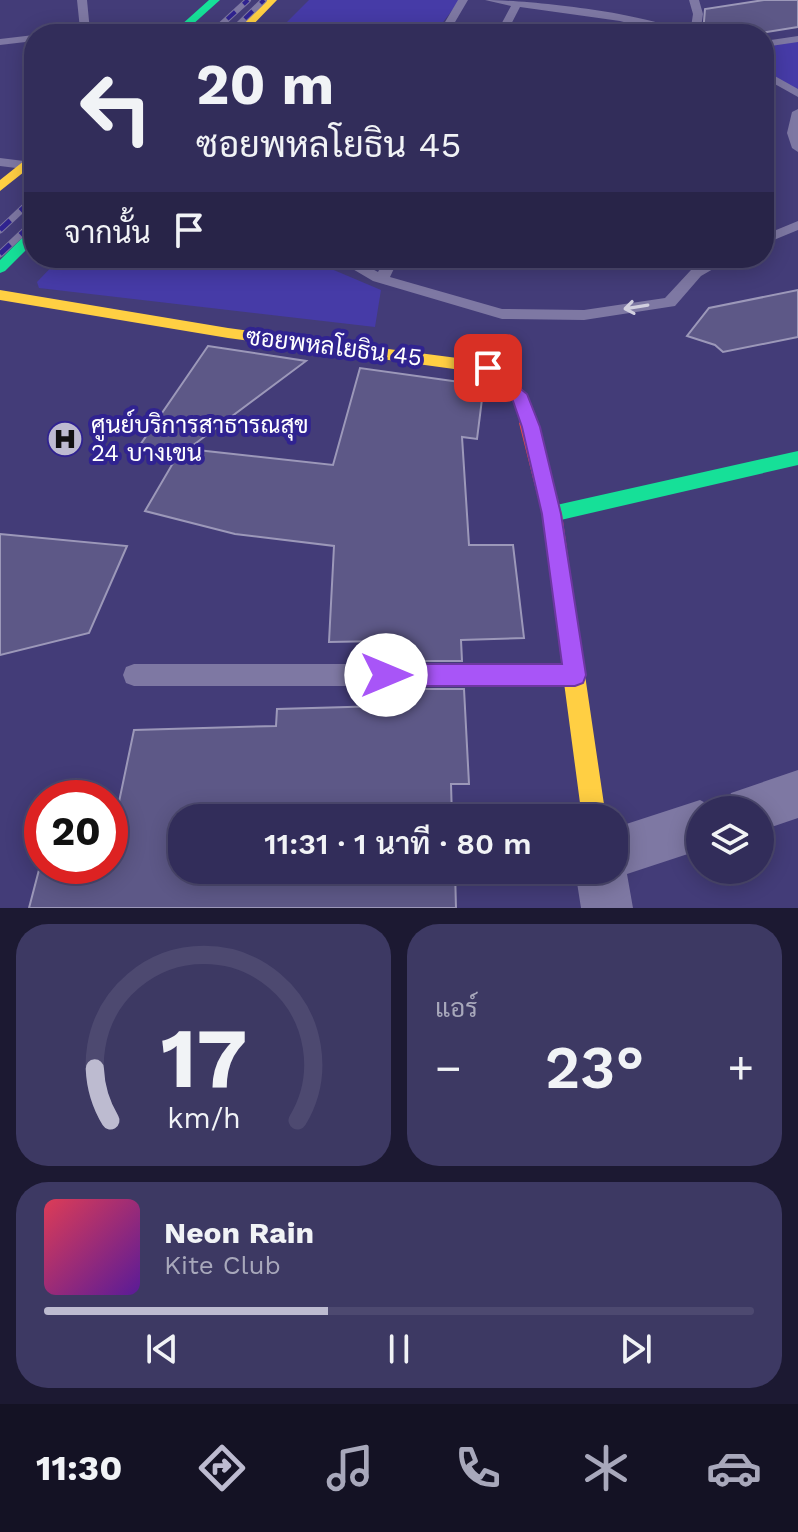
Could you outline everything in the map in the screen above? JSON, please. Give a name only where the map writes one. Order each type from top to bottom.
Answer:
[{"type":"street","points":[[187,24],[215,0]]},
{"type":"street","points":[[248,24],[272,0]]},
{"type":"street","points":[[2,185],[24,165]]},
{"type":"street","points":[[2,185],[24,188]]},
{"type":"street","points":[[0,268],[24,244]]},
{"type":"street","name":"ซอยพหลโยธิน 45","points":[[0,295],[228,333],[488,368],[521,398],[552,514],[592,804]]},
{"type":"street","points":[[552,514],[798,458]]},
{"type":"street","points":[[774,802],[798,794]]},
{"type":"street","points":[[628,848],[686,830]]},
{"type":"street","points":[[603,884],[607,908]]},
{"type":"lane","points":[[82,0],[84,24]]},
{"type":"lane","points":[[449,24],[463,0]]},
{"type":"lane","points":[[490,0],[517,4],[530,2],[643,24]]},
{"type":"lane","points":[[694,0],[698,14],[696,24]]},
{"type":"lane","points":[[506,24],[517,4]]},
{"type":"lane","points":[[0,42],[24,39]]},
{"type":"lane","points":[[774,43],[798,39]]},
{"type":"lane","points":[[774,79],[798,94]]},
{"type":"lane","points":[[798,112],[793,133],[798,148]]},
{"type":"lane","points":[[0,162],[24,161]]},
{"type":"lane","points":[[774,236],[798,225]]},
{"type":"lane","points":[[361,268],[382,279],[502,314],[584,315],[670,302],[696,273],[706,268]]},
{"type":"lane","points":[[382,279],[387,268]]},
{"type":"lane","points":[[134,675],[575,675]]},
{"type":"shaded area","points":[[309,0],[460,0],[442,24],[285,24]]},
{"type":"shaded area","points":[[798,39],[798,94],[774,79],[774,43]]},
{"type":"shaded area","points":[[50,268],[329,268],[381,290],[375,327],[39,288],[37,282]]},
{"type":"building","points":[[764,0],[798,0],[798,27],[774,31],[774,24],[704,24],[705,9]]},
{"type":"building","points":[[798,290],[798,337],[723,352],[715,345],[687,336],[709,308]]},
{"type":"building","points":[[208,346],[306,361],[188,449],[333,465],[360,368],[474,384],[480,388],[483,391],[477,439],[462,437],[469,545],[513,545],[524,638],[461,640],[462,661],[383,661],[383,641],[329,642],[334,546],[235,534],[145,511],[176,458],[138,448]]},
{"type":"building","points":[[0,534],[127,546],[89,633],[0,655]]},
{"type":"building","points":[[383,689],[464,689],[469,784],[451,784],[452,804],[168,804],[168,884],[455,884],[456,908],[29,908],[35,884],[128,884],[128,780],[124,780],[134,730],[276,726],[277,709],[383,706]]},
{"type":"railway","points":[[222,24],[248,0]]},
{"type":"railway","points":[[239,24],[264,0]]},
{"type":"railway","points":[[0,230],[24,207]]},
{"type":"railway","points":[[0,254],[24,231]]},
{"type":"traffic: fast","points":[[187,24],[215,0]]},
{"type":"traffic: fast","points":[[0,268],[24,244]]},
{"type":"traffic: fast","points":[[552,514],[798,458]]},
{"type":"traffic: slow","points":[[248,24],[272,0]]},
{"type":"traffic: slow","points":[[0,187],[24,166]]},
{"type":"traffic: slow","points":[[0,295],[228,333],[488,368],[521,398],[528,423]]},
{"type":"traffic: slow","points":[[574,675],[592,804]]},
{"type":"traffic: jam","points":[[528,423],[552,514],[574,675]]},
{"type":"place","name":"ศูนย์บริการสาธารณสุข 24 บางเขน","points":[[65,439]]},
{"type":"route","points":[[386,675],[575,675],[552,514],[531,427],[521,398],[488,368]]}]
